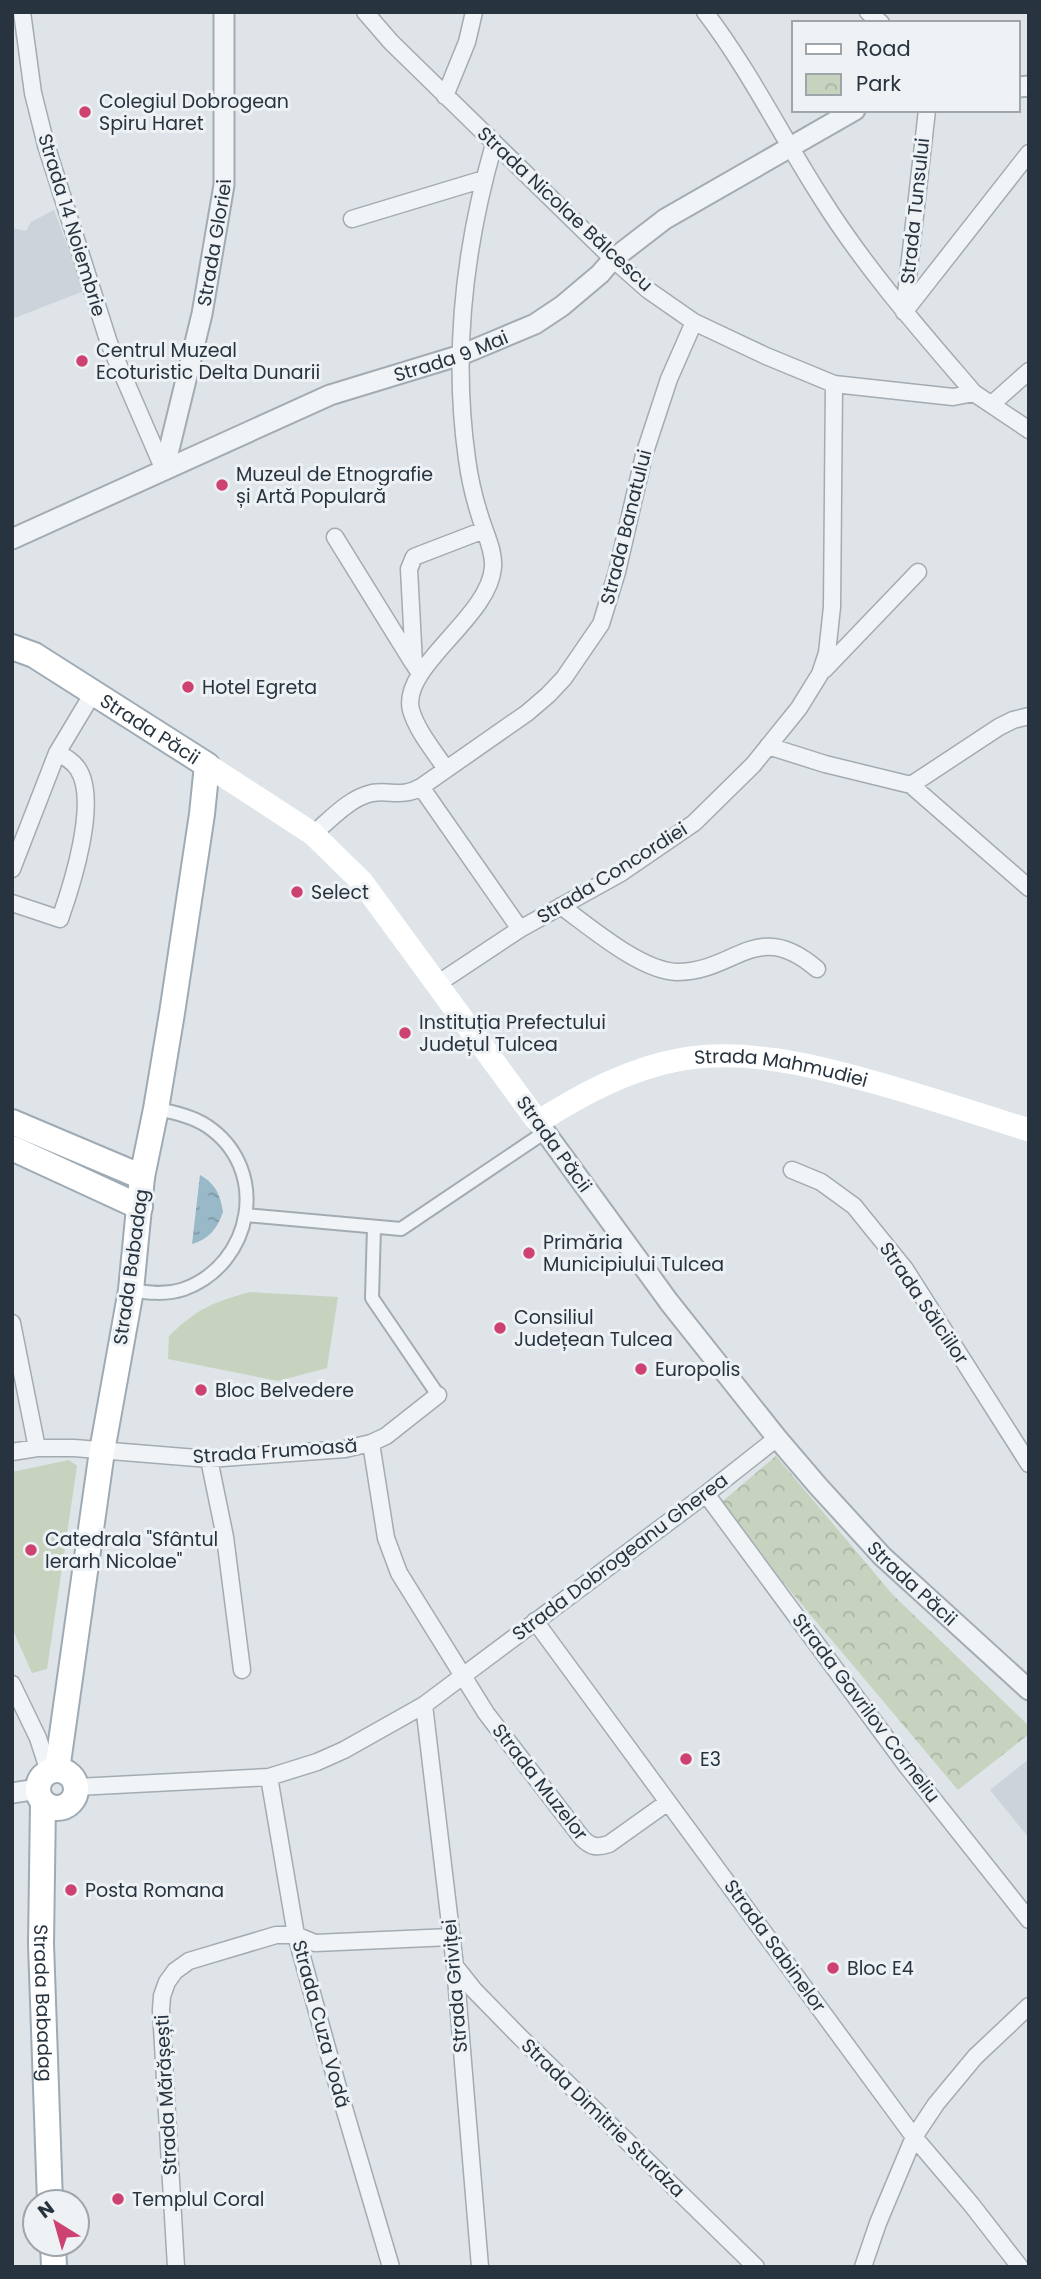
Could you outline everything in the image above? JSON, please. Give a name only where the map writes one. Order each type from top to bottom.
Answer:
[{"type":"main road","name":"Strada Păcii","points":[[12,629],[23,651],[313,834],[362,882],[542,1127]]},
{"type":"main road","name":"Strada Babadag","points":[[49,2188],[41,1958],[50,1788],[102,1451],[131,1290],[142,1177],[156,1109],[202,814],[207,765]]},
{"type":"main road","name":"Strada Mahmudiei","points":[[542,1127],[598,1087],[641,1070],[682,1059],[719,1056],[786,1061],[827,1070],[899,1089],[1029,1130]]},
{"type":"main road","points":[[12,1122],[142,1177]]},
{"type":"main road","points":[[12,1148],[140,1207]]},
{"type":"main road","points":[[50,1788],[71,1776],[77,1787]]},
{"type":"main road","name":"Strada Babadag","points":[[50,1788],[60,1818],[56,1946],[65,2188]]},
{"type":"street","name":"Strada 14 Noiembrie","points":[[22,12],[32,82],[46,145],[80,245],[109,344],[164,470]]},
{"type":"street","name":"Strada Gloriei","points":[[164,470],[202,314],[224,185],[224,12]]},
{"type":"street","name":"Strada Nicolae Bălcescu","points":[[365,12],[445,96],[613,259],[648,290],[694,321],[766,356],[834,384],[953,397],[974,393]]},
{"type":"street","points":[[445,96],[467,42],[474,12]]},
{"type":"street","points":[[705,12],[732,47],[829,210],[904,313],[974,393],[993,403],[1029,430]]},
{"type":"street","name":"Strada 9 Mai","points":[[12,539],[330,395],[461,355],[535,324],[580,292],[613,259],[665,219],[852,112]]},
{"type":"street","name":"Strada Tunsului","points":[[904,313],[927,112]]},
{"type":"street","points":[[417,669],[483,597],[491,582],[493,564],[467,463],[461,415],[461,355],[470,252],[484,179],[494,144]]},
{"type":"street","points":[[904,313],[1029,153]]},
{"type":"street","points":[[352,219],[484,179]]},
{"type":"street","name":"Strada Banatului","points":[[313,834],[360,797],[374,793],[399,794],[421,787],[527,713],[564,678],[601,624],[617,572],[644,455],[669,379],[694,321]]},
{"type":"street","points":[[993,403],[1029,371]]},
{"type":"street","name":"Strada Concordiei","points":[[820,674],[827,653],[832,607],[834,384]]},
{"type":"street","points":[[446,769],[411,710],[410,695],[417,669],[408,580],[411,562],[419,555],[484,530]]},
{"type":"street","points":[[335,537],[417,669]]},
{"type":"street","name":"Strada Concordiei","points":[[437,984],[520,929],[621,873],[694,823],[752,765],[799,708],[820,674],[918,572]]},
{"type":"street","points":[[12,869],[57,753],[93,693]]},
{"type":"street","points":[[911,785],[999,727],[1029,716]]},
{"type":"street","points":[[768,746],[825,764],[911,785],[1029,888]]},
{"type":"street","points":[[12,903],[60,919],[69,895],[87,808],[84,782],[79,770],[70,759],[57,753]]},
{"type":"street","points":[[421,787],[520,929]]},
{"type":"street","points":[[561,906],[628,953],[656,968],[676,972],[703,968],[739,953],[776,946],[802,956],[817,969]]},
{"type":"street","points":[[131,1290],[156,1294],[182,1290],[205,1279],[225,1262],[239,1240],[246,1215],[247,1189],[240,1165],[226,1143],[207,1126],[184,1115],[156,1109]]},
{"type":"street","points":[[246,1215],[401,1229],[542,1127]]},
{"type":"street","name":"Strada Păcii","points":[[542,1127],[669,1302],[777,1438],[882,1556],[1027,1684]]},
{"type":"street","name":"Strada Sălciilor","points":[[792,1170],[821,1182],[854,1206],[905,1269],[1026,1452]]},
{"type":"street","points":[[374,1227],[373,1298],[438,1395]]},
{"type":"street","points":[[12,1323],[37,1448]]},
{"type":"street","name":"Strada Frumoasă","points":[[12,1452],[37,1448],[74,1448],[209,1459],[345,1449],[371,1443],[406,1422],[438,1395]]},
{"type":"street","name":"Strada Dobrogeanu Gherea","points":[[77,1787],[269,1777],[317,1762],[424,1705],[777,1438]]},
{"type":"street","points":[[371,1443],[386,1538],[393,1560],[462,1676]]},
{"type":"street","points":[[209,1459],[223,1528],[242,1670]]},
{"type":"street","name":"Strada Gavrilov Corneliu","points":[[706,1494],[906,1765],[1029,1920]]},
{"type":"street","name":"Strada Sabinelor","points":[[535,1621],[914,2137],[1020,2267]]},
{"type":"street","name":"Strada Muzelor","points":[[462,1676],[492,1722],[590,1846],[598,1848],[608,1844],[668,1802]]},
{"type":"street","points":[[12,1684],[38,1738],[50,1788],[12,1793]]},
{"type":"street","name":"Strada Griviței","points":[[424,1705],[455,1966],[480,2267]]},
{"type":"street","name":"Strada Cuza Vodă","points":[[269,1777],[296,1935],[391,2267]]},
{"type":"street","name":"Strada Mărășești","points":[[176,2267],[162,2023],[162,1996],[175,1971],[189,1961],[276,1935],[296,1935],[315,1943],[452,1937]]},
{"type":"street","name":"Strada Dimitrie Sturdza","points":[[455,1966],[474,1990],[519,2036],[756,2267]]},
{"type":"street","points":[[863,2267],[914,2137],[936,2104],[975,2057],[1029,2006]]},
{"type":"shaded area","points":[[54,210],[84,291],[12,319],[12,228],[26,231],[31,222]]},
{"type":"shaded area","points":[[1029,1759],[1029,1838],[990,1790]]},
{"type":"green space","points":[[250,1292],[338,1297],[327,1368],[278,1381],[168,1359],[169,1336],[188,1319],[215,1303]]},
{"type":"green space","points":[[776,1456],[892,1594],[1029,1726],[1029,1734],[958,1790],[718,1505]]},
{"type":"green space","points":[[69,1460],[77,1466],[47,1669],[32,1673],[12,1628],[12,1472]]},
{"type":"water","points":[[200,1175],[216,1190],[223,1212],[212,1232],[192,1244]]},
{"type":"place","name":"Colegiul Dobrogean Spiru Haret","points":[[85,112]]},
{"type":"place","name":"Centrul Muzeal Ecoturistic Delta Dunarii","points":[[82,361]]},
{"type":"place","name":"Muzeul de Etnografie și Artă Populară","points":[[222,485]]},
{"type":"place","name":"Hotel Egreta","points":[[188,687]]},
{"type":"place","name":"Select","points":[[297,892]]},
{"type":"place","name":"Instituția Prefectului Județul Tulcea","points":[[405,1033]]},
{"type":"place","name":"Primăria Municipiului Tulcea","points":[[529,1253]]},
{"type":"place","name":"Consiliul Județean Tulcea","points":[[500,1328]]},
{"type":"place","name":"Europolis","points":[[641,1369]]},
{"type":"place","name":"Bloc Belvedere","points":[[201,1390]]},
{"type":"place","name":"Catedrala \"Sfântul Ierarh Nicolae\"","points":[[31,1550]]},
{"type":"place","name":"E3","points":[[686,1759]]},
{"type":"place","name":"Posta Romana","points":[[71,1890]]},
{"type":"place","name":"Bloc E4","points":[[833,1968]]},
{"type":"place","name":"Templul Coral","points":[[118,2199]]}]
